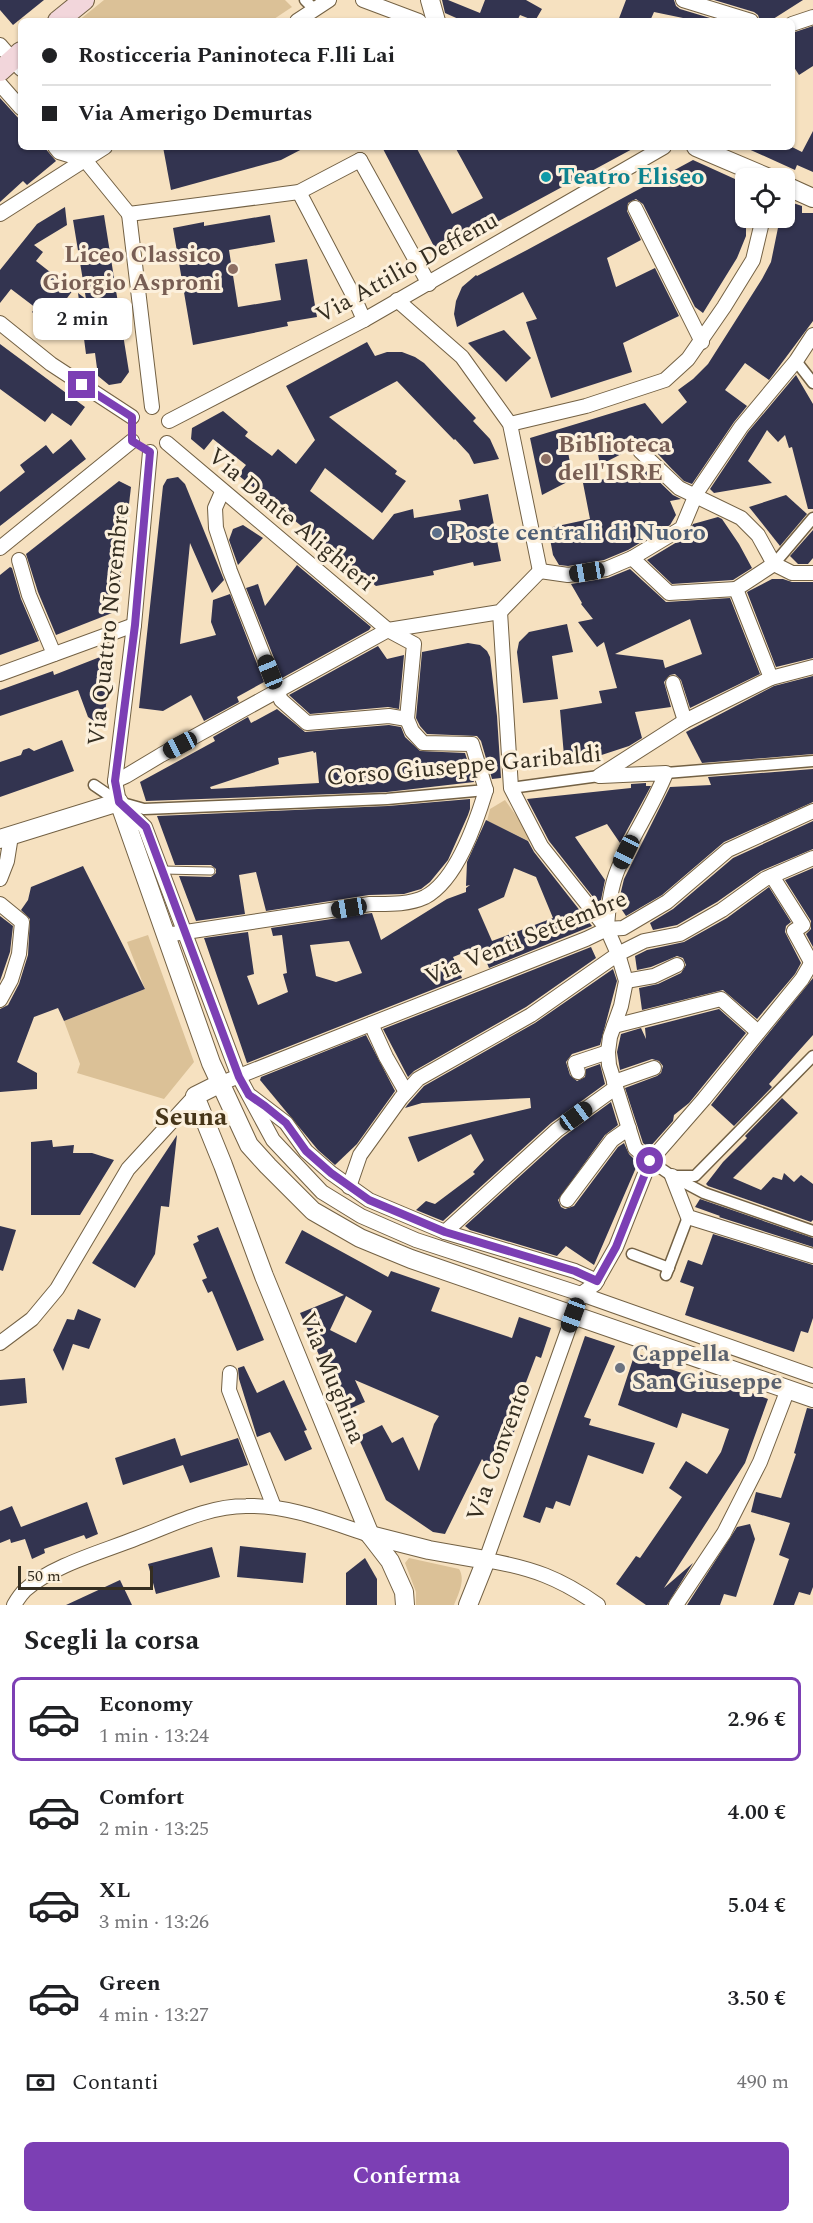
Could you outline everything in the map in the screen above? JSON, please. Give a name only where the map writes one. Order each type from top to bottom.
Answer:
[{"type":"main road","points":[[62,18],[84,0]]},
{"type":"street","points":[[299,18],[310,5],[329,0]]},
{"type":"street","points":[[363,0],[411,18]]},
{"type":"street","points":[[430,0],[435,18]]},
{"type":"street","points":[[683,0],[741,18]]},
{"type":"street","points":[[795,23],[813,17]]},
{"type":"street","points":[[0,84],[18,105]]},
{"type":"street","points":[[57,150],[59,152],[84,153]]},
{"type":"street","name":"Via Attilio Deffenu","points":[[169,421],[364,320],[659,150]]},
{"type":"street","points":[[703,150],[745,168]]},
{"type":"street","points":[[0,214],[84,153]]},
{"type":"street","points":[[84,153],[129,214],[152,407],[169,421],[167,443],[150,452],[132,441]]},
{"type":"street","points":[[129,214],[299,192],[363,154],[429,284]]},
{"type":"street","points":[[795,190],[813,198]]},
{"type":"street","points":[[299,192],[364,320]]},
{"type":"street","points":[[635,208],[702,342]]},
{"type":"street","points":[[510,424],[586,406],[665,380],[688,359],[702,342],[753,260],[761,228]]},
{"type":"street","points":[[398,300],[462,357],[510,424],[540,571]]},
{"type":"street","points":[[0,324],[51,364],[132,417]]},
{"type":"street","points":[[540,571],[568,575],[606,569],[632,558],[682,528],[695,496],[741,428],[796,361],[813,335]]},
{"type":"street","points":[[796,361],[813,383]]},
{"type":"street","points":[[132,417],[152,407]]},
{"type":"street","points":[[132,417],[132,441]]},
{"type":"street","points":[[0,548],[132,441]]},
{"type":"street","name":"Via Dante Alighieri","points":[[167,443],[222,492],[388,630],[414,644],[407,719]]},
{"type":"street","points":[[640,451],[679,488],[741,518],[758,535],[774,564],[792,573],[813,573]]},
{"type":"street","name":"Via Quattro Novembre","points":[[119,802],[115,781],[135,625],[150,452]]},
{"type":"street","points":[[166,935],[370,904],[397,904],[425,896],[449,875],[473,830],[486,790],[472,744],[423,743],[412,731],[407,719],[389,716],[308,723],[281,700],[230,571],[216,528],[216,508],[222,492]]},
{"type":"street","points":[[632,558],[669,593],[736,589],[774,564],[813,518]]},
{"type":"street","points":[[19,560],[29,595],[54,654]]},
{"type":"street","points":[[115,781],[278,693],[388,630],[500,612],[540,571]]},
{"type":"street","points":[[736,589],[771,678]]},
{"type":"street","points":[[500,612],[511,788],[541,846],[607,929],[618,954],[626,981],[608,1052],[614,1085],[635,1148],[672,1176],[704,1193],[813,1231]]},
{"type":"street","points":[[0,674],[135,625]]},
{"type":"street","points":[[599,776],[686,721],[771,678],[813,667]]},
{"type":"street","points":[[673,683],[686,721]]},
{"type":"street","name":"Corso Giuseppe Garibaldi","points":[[119,802],[144,809],[155,809],[387,799],[511,788],[599,776],[813,761]]},
{"type":"street","points":[[607,929],[609,901],[617,870],[644,816],[656,799],[666,773]]},
{"type":"street","points":[[94,785],[119,802],[146,827],[239,1077],[273,1140],[322,1192],[361,1216],[416,1240],[580,1294],[813,1376]]},
{"type":"street","points":[[0,879],[7,861],[5,838],[119,802]]},
{"type":"street","points":[[119,802],[219,1084],[249,1145],[313,1211],[360,1238],[411,1259],[813,1398]]},
{"type":"street","name":"Via Venti Settembre","points":[[219,1084],[607,929],[623,928],[667,902],[728,850],[813,811]]},
{"type":"street","points":[[349,1187],[360,1155],[418,1079],[531,1015],[618,954],[644,941],[680,934],[722,910],[765,879],[813,858]]},
{"type":"street","points":[[580,1294],[597,1281],[616,1247],[650,1161],[802,979],[812,961],[794,931],[808,922],[772,876]]},
{"type":"street","points":[[0,904],[22,922],[19,954],[11,980],[0,1000]]},
{"type":"street","points":[[626,981],[654,976],[677,965]]},
{"type":"street","points":[[802,979],[813,989]]},
{"type":"street","points":[[614,1026],[722,999],[758,1032]]},
{"type":"street","points":[[371,1024],[406,1092]]},
{"type":"street","points":[[578,1072],[575,1063],[608,1052]]},
{"type":"street","points":[[672,1176],[695,1176],[813,1056]]},
{"type":"street","points":[[445,1232],[557,1130],[614,1085],[654,1068]]},
{"type":"street","points":[[0,1343],[32,1319],[57,1289],[128,1169],[195,1096],[219,1084]]},
{"type":"street","points":[[249,1095],[286,1123],[306,1151],[349,1187],[369,1200],[445,1232],[575,1271],[597,1281]]},
{"type":"street","name":"Via Mughina","points":[[195,1096],[264,1276],[370,1535],[390,1561],[404,1593],[405,1605]]},
{"type":"street","points":[[567,1200],[612,1140],[629,1128]]},
{"type":"street","points":[[223,1165],[249,1145]]},
{"type":"street","points":[[632,1254],[667,1271],[688,1217],[672,1176]]},
{"type":"street","points":[[688,1217],[813,1256]]},
{"type":"street","name":"Via Convento","points":[[468,1605],[580,1294]]},
{"type":"street","points":[[230,1373],[229,1390],[274,1507]]},
{"type":"street","points":[[676,1605],[724,1533],[760,1462],[788,1389]]},
{"type":"street","points":[[14,1605],[25,1591],[62,1567],[224,1507],[247,1506],[274,1507],[314,1515],[370,1535],[429,1550],[519,1566],[549,1575],[598,1605]]},
{"type":"lane","points":[[162,870],[211,872]]},
{"type":"shaded area","points":[[104,0],[285,0],[292,7],[276,18],[82,18]]},
{"type":"shaded area","points":[[505,800],[531,836],[533,843],[487,821],[490,809]]},
{"type":"shaded area","points":[[148,935],[194,1062],[164,1099],[77,1073],[80,1064],[64,1021],[145,989],[127,942]]},
{"type":"shaded area","points":[[409,1558],[459,1569],[462,1583],[454,1605],[416,1605],[416,1592],[405,1563]]},
{"type":"building","points":[[0,0],[44,0],[22,18],[18,18],[13,25],[0,10]]},
{"type":"building","points":[[442,0],[448,0],[480,13],[485,0],[526,0],[542,9],[537,18],[520,15],[518,18],[456,18],[445,13]]},
{"type":"building","points":[[626,0],[674,0],[680,9],[710,18],[683,18],[654,12],[651,18],[619,18]]},
{"type":"building","points":[[714,0],[803,0],[775,18],[759,18],[754,12]]},
{"type":"building","points":[[813,26],[813,66],[799,75],[795,69],[795,32]]},
{"type":"building","points":[[0,98],[18,118],[18,150],[47,150],[56,161],[27,185],[23,181],[0,202]]},
{"type":"building","points":[[813,131],[813,172],[797,165],[795,170],[795,168],[751,150],[795,150],[802,152]]},
{"type":"building","points":[[164,150],[300,150],[281,160],[171,190]]},
{"type":"building","points":[[384,150],[418,150],[452,214],[483,198],[457,150],[630,150],[438,254]]},
{"type":"building","points":[[693,160],[735,179],[735,228],[746,228],[746,236],[737,258],[703,313],[695,307],[643,204],[636,199],[628,203],[627,211],[641,240],[607,258],[616,287],[655,268],[679,316],[623,343],[632,372],[551,398],[526,322],[537,319],[523,292],[457,327],[454,314],[462,287],[476,275]]},
{"type":"building","points":[[795,204],[802,206],[802,213],[813,213],[813,321],[769,380],[745,363],[725,390],[747,406],[692,484],[684,481],[646,441],[637,443],[631,449],[600,465],[597,449],[568,452],[573,479],[542,495],[530,438],[645,403],[662,424],[687,402],[678,390],[708,364],[771,262],[778,228],[795,228]]},
{"type":"building","points":[[65,207],[67,225],[34,245],[43,252],[36,261],[73,290],[48,324],[32,312],[36,308],[11,289],[0,303],[0,270],[37,224]]},
{"type":"building","points":[[104,215],[129,372],[121,383],[109,385],[98,376],[95,353],[86,354],[78,293],[86,299],[73,220]]},
{"type":"building","points":[[270,215],[275,242],[229,250],[238,307],[281,300],[275,264],[307,259],[317,317],[287,322],[288,326],[193,345],[173,228],[204,222],[204,226]]},
{"type":"building","points":[[504,330],[531,358],[506,382],[468,343]]},
{"type":"building","points":[[367,342],[375,356],[387,352],[402,352],[424,363],[476,418],[473,421],[490,439],[499,459],[474,464],[469,454],[397,381],[329,417],[397,471],[395,474],[406,481],[382,513],[325,468],[310,491],[373,540],[394,514],[413,509],[414,518],[461,510],[459,500],[488,494],[501,561],[474,566],[473,562],[433,571],[434,575],[376,586],[238,475],[246,465],[213,439],[204,450],[191,439],[192,428],[223,411],[248,432],[245,436],[272,456],[278,449],[296,464],[315,440],[286,386]]},
{"type":"building","points":[[0,344],[85,407],[71,426],[52,413],[45,422],[0,389]]},
{"type":"building","points":[[796,375],[813,404],[813,509],[808,509],[792,447],[789,448],[785,435],[778,442],[767,430],[748,461],[772,483],[714,493],[710,489],[748,432]]},
{"type":"building","points":[[71,439],[86,459],[0,526],[0,492],[25,472],[20,465],[46,445],[53,454]]},
{"type":"building","points":[[648,471],[673,495],[681,499],[670,501],[676,515],[670,525],[628,550],[604,560],[568,566],[559,565],[553,555],[548,528],[590,519],[583,483]]},
{"type":"building","points":[[178,477],[185,484],[224,580],[212,593],[190,543],[180,644],[216,635],[211,622],[213,600],[230,594],[264,682],[237,697],[239,702],[204,721],[191,695],[163,711],[139,708],[163,486],[167,479]]},
{"type":"building","points":[[119,481],[131,487],[117,607],[112,613],[56,635],[38,592],[26,554]]},
{"type":"building","points":[[786,495],[807,514],[780,546],[749,507]]},
{"type":"building","points":[[718,517],[722,519],[739,544],[752,568],[733,580],[672,584],[647,560],[687,536],[693,524]]},
{"type":"building","points":[[243,525],[263,538],[238,565],[229,540],[233,529]]},
{"type":"building","points":[[813,530],[813,558],[808,564],[798,564],[790,556]]},
{"type":"building","points":[[297,565],[371,627],[282,678],[246,588],[258,584],[265,606]]},
{"type":"building","points":[[10,567],[39,641],[0,655],[0,575]]},
{"type":"building","points":[[630,569],[666,602],[730,598],[760,674],[690,708],[681,680],[675,674],[670,675],[664,682],[671,707],[635,712],[642,738],[629,746],[565,767],[560,710],[602,703],[599,691],[617,688],[604,642],[597,647],[578,622],[593,619],[581,604],[571,584],[608,578]],"holes":[[[690,619],[702,654],[665,668],[663,660],[615,654]]]},
{"type":"building","points":[[772,579],[813,582],[813,658],[776,667],[747,592]]},
{"type":"building","points":[[567,624],[573,652],[552,656],[558,699],[523,703],[517,652],[519,642],[529,632]]},
{"type":"building","points":[[468,643],[480,645],[490,657],[501,778],[492,779],[481,741],[477,736],[427,734],[416,718],[422,652]]},
{"type":"building","points":[[378,646],[387,659],[404,655],[399,709],[388,707],[310,714],[289,695]]},
{"type":"building","points":[[112,650],[105,714],[101,720],[94,721],[88,717],[78,690],[0,716],[0,690],[53,671],[54,675]]},
{"type":"building","points":[[813,676],[813,754],[702,763],[686,732],[774,686]]},
{"type":"building","points":[[277,709],[305,732],[389,725],[401,727],[405,737],[420,751],[465,753],[474,782],[387,792],[146,801],[140,782],[215,741],[213,737],[248,717],[251,723]],"holes":[[[313,751],[316,752],[319,783],[211,789],[210,787],[279,764],[278,758]]]},
{"type":"building","points":[[62,740],[74,771],[0,797],[0,762],[21,755],[23,750],[29,748],[34,751]]},
{"type":"building","points":[[813,769],[813,802],[724,842],[662,895],[626,916],[618,904],[624,879],[670,787],[711,785],[708,777]]},
{"type":"building","points":[[646,783],[646,786],[651,786],[620,843],[607,824],[575,837],[605,880],[601,900],[597,902],[549,841],[527,799],[631,788],[631,784]]},
{"type":"building","points":[[470,799],[468,815],[448,860],[430,882],[421,889],[404,894],[369,895],[266,911],[256,872],[239,875],[245,914],[196,921],[179,876],[211,877],[216,873],[216,869],[211,865],[175,865],[157,816],[388,806]]},
{"type":"building","points":[[486,820],[528,841],[534,852],[592,926],[489,968],[480,946],[453,957],[462,978],[247,1063],[204,938],[248,932],[254,974],[247,976],[258,1005],[288,992],[283,974],[287,973],[282,935],[273,936],[271,928],[372,913],[381,940],[447,899],[466,892],[466,888],[470,885],[466,886],[467,862]],"holes":[[[514,868],[536,877],[553,918],[492,941],[478,909],[504,897]],[[349,941],[362,973],[336,982],[316,976],[310,945]]]},
{"type":"building","points":[[813,821],[813,849],[761,871],[717,902],[677,925],[653,930],[650,923],[673,909],[733,858]]},
{"type":"building","points":[[83,866],[145,989],[64,1021],[58,1008],[34,1017],[17,1062],[37,1073],[37,1089],[0,1092],[0,1009],[8,1005],[19,984],[28,955],[30,919],[21,910],[28,900],[31,887]]},
{"type":"building","points":[[813,868],[813,947],[806,934],[811,929],[811,921],[785,880]]},
{"type":"building","points":[[769,887],[791,922],[786,926],[785,932],[801,963],[795,974],[757,1019],[723,990],[642,1010],[639,988],[658,984],[681,973],[686,965],[683,958],[677,956],[637,970],[635,956],[647,950],[684,942],[727,918]]},
{"type":"building","points":[[0,916],[13,926],[10,952],[0,981]]},
{"type":"building","points":[[591,947],[596,958],[526,1007],[414,1071],[408,1077],[383,1029]]},
{"type":"building","points":[[613,969],[617,981],[600,1045],[572,1054],[566,1062],[570,1075],[577,1081],[585,1077],[586,1069],[600,1064],[605,1084],[551,1123],[443,1221],[416,1210],[426,1201],[435,1204],[475,1174],[473,1172],[484,1160],[471,1134],[418,1162],[408,1137],[531,1108],[530,1098],[422,1103],[405,1108],[408,1104],[424,1086],[535,1023]]},
{"type":"building","points":[[813,978],[813,1035],[769,1084],[772,1087],[734,1126],[711,1105]]},
{"type":"building","points":[[719,1009],[746,1033],[689,1103],[674,1115],[673,1121],[649,1148],[643,1143],[625,1088],[657,1076],[661,1073],[663,1066],[659,1061],[652,1059],[620,1070],[617,1052],[621,1034],[641,1028],[646,1039],[645,1028]]},
{"type":"building","points":[[366,1035],[395,1091],[357,1144],[335,1165],[318,1150],[260,1080],[261,1077]]},
{"type":"building","points":[[782,1098],[798,1113],[733,1178],[761,1190],[773,1177],[782,1180],[784,1173],[794,1182],[801,1175],[813,1184],[813,1220],[811,1222],[706,1184],[723,1162],[747,1138],[745,1136]]},
{"type":"building","points":[[611,1102],[618,1125],[605,1135],[558,1200],[561,1207],[565,1209],[574,1206],[618,1147],[624,1143],[629,1154],[638,1163],[594,1265],[566,1246],[557,1256],[470,1230],[465,1226],[563,1137]]},
{"type":"building","points":[[177,1135],[169,1207],[161,1206],[155,1254],[135,1288],[92,1263]]},
{"type":"building","points":[[52,1140],[53,1147],[74,1145],[73,1153],[92,1153],[114,1160],[80,1215],[31,1215],[31,1142]]},
{"type":"building","points":[[700,1199],[813,1238],[813,1247],[695,1207]]},
{"type":"building","points":[[0,1226],[16,1230],[3,1271],[0,1270]]},
{"type":"building","points":[[218,1227],[264,1340],[237,1351],[212,1291],[208,1293],[202,1280],[207,1278],[193,1244],[199,1241],[197,1236]]},
{"type":"building","points":[[302,1230],[388,1277],[391,1271],[440,1288],[431,1311],[512,1338],[519,1317],[551,1328],[541,1358],[536,1356],[511,1422],[517,1425],[505,1453],[489,1468],[482,1459],[445,1534],[433,1532],[386,1500],[358,1437],[382,1425],[392,1443],[403,1437],[419,1471],[434,1424],[439,1416],[355,1380],[365,1402],[347,1410],[323,1354],[319,1355],[300,1313],[344,1295],[285,1263]],"holes":[[[346,1296],[372,1311],[356,1343],[330,1330]]]},
{"type":"building","points":[[713,1234],[813,1265],[813,1318],[808,1333],[801,1331],[794,1352],[685,1315],[694,1287],[680,1282],[688,1260],[702,1265]]},
{"type":"building","points":[[78,1309],[101,1319],[89,1349],[73,1344],[63,1371],[53,1350],[67,1319],[74,1320]]},
{"type":"building","points":[[585,1336],[615,1346],[584,1417],[591,1419],[589,1425],[655,1443],[643,1474],[588,1455],[570,1506],[556,1501],[553,1509],[546,1507],[540,1523],[523,1517]]},
{"type":"building","points":[[635,1353],[668,1364],[667,1368],[748,1395],[749,1392],[768,1399],[745,1463],[664,1588],[693,1563],[667,1605],[646,1605],[616,1584],[636,1556],[640,1558],[682,1497],[669,1488],[686,1461],[707,1474],[721,1452],[729,1429],[682,1413],[677,1428],[618,1405]]},
{"type":"building","points":[[244,1366],[257,1393],[284,1380],[307,1430],[304,1431],[312,1449],[285,1461],[270,1432],[257,1437],[239,1379],[238,1368]]},
{"type":"building","points":[[25,1378],[27,1403],[0,1406],[0,1380]]},
{"type":"building","points":[[807,1408],[813,1409],[813,1587],[810,1595],[799,1592],[794,1605],[773,1605],[789,1559],[779,1555],[790,1523],[751,1512],[756,1492],[781,1498],[796,1454],[794,1453]]},
{"type":"building","points":[[175,1438],[181,1456],[238,1438],[248,1465],[190,1483],[183,1465],[123,1485],[115,1458]]},
{"type":"building","points":[[87,1502],[98,1534],[86,1539],[84,1535],[44,1549],[45,1553],[32,1559],[25,1539],[11,1543],[10,1539],[0,1543],[0,1511],[12,1506],[21,1527]]},
{"type":"building","points":[[750,1524],[755,1539],[736,1597],[724,1594],[720,1605],[687,1605],[737,1527]]},
{"type":"building","points":[[240,1546],[306,1553],[303,1583],[237,1577]]},
{"type":"building","points":[[212,1547],[220,1577],[156,1594],[148,1564]]},
{"type":"building","points":[[365,1558],[377,1579],[377,1605],[346,1605],[346,1573]]},
{"type":"building","points":[[120,1580],[132,1605],[66,1605]]},
{"type":"place","name":"Teatro Eliseo","points":[[546,177]]},
{"type":"place","name":"Liceo Classico Giorgio Asproni","points":[[233,269]]},
{"type":"place","name":"Biblioteca dell'ISRE","points":[[546,459]]},
{"type":"place","name":"Poste centrali di Nuoro","points":[[437,533]]},
{"type":"place","name":"Cappella San Giuseppe","points":[[620,1368]]},
{"type":"district","name":"Seuna","points":[[191,1117]]},
{"type":"route","points":[[82,385],[132,417],[132,441],[150,452],[135,625],[115,781],[119,802],[146,827],[211,1005],[239,1077],[249,1095],[286,1123],[306,1151],[331,1173],[369,1200],[445,1232],[575,1271],[597,1281],[616,1247],[650,1161]]}]
